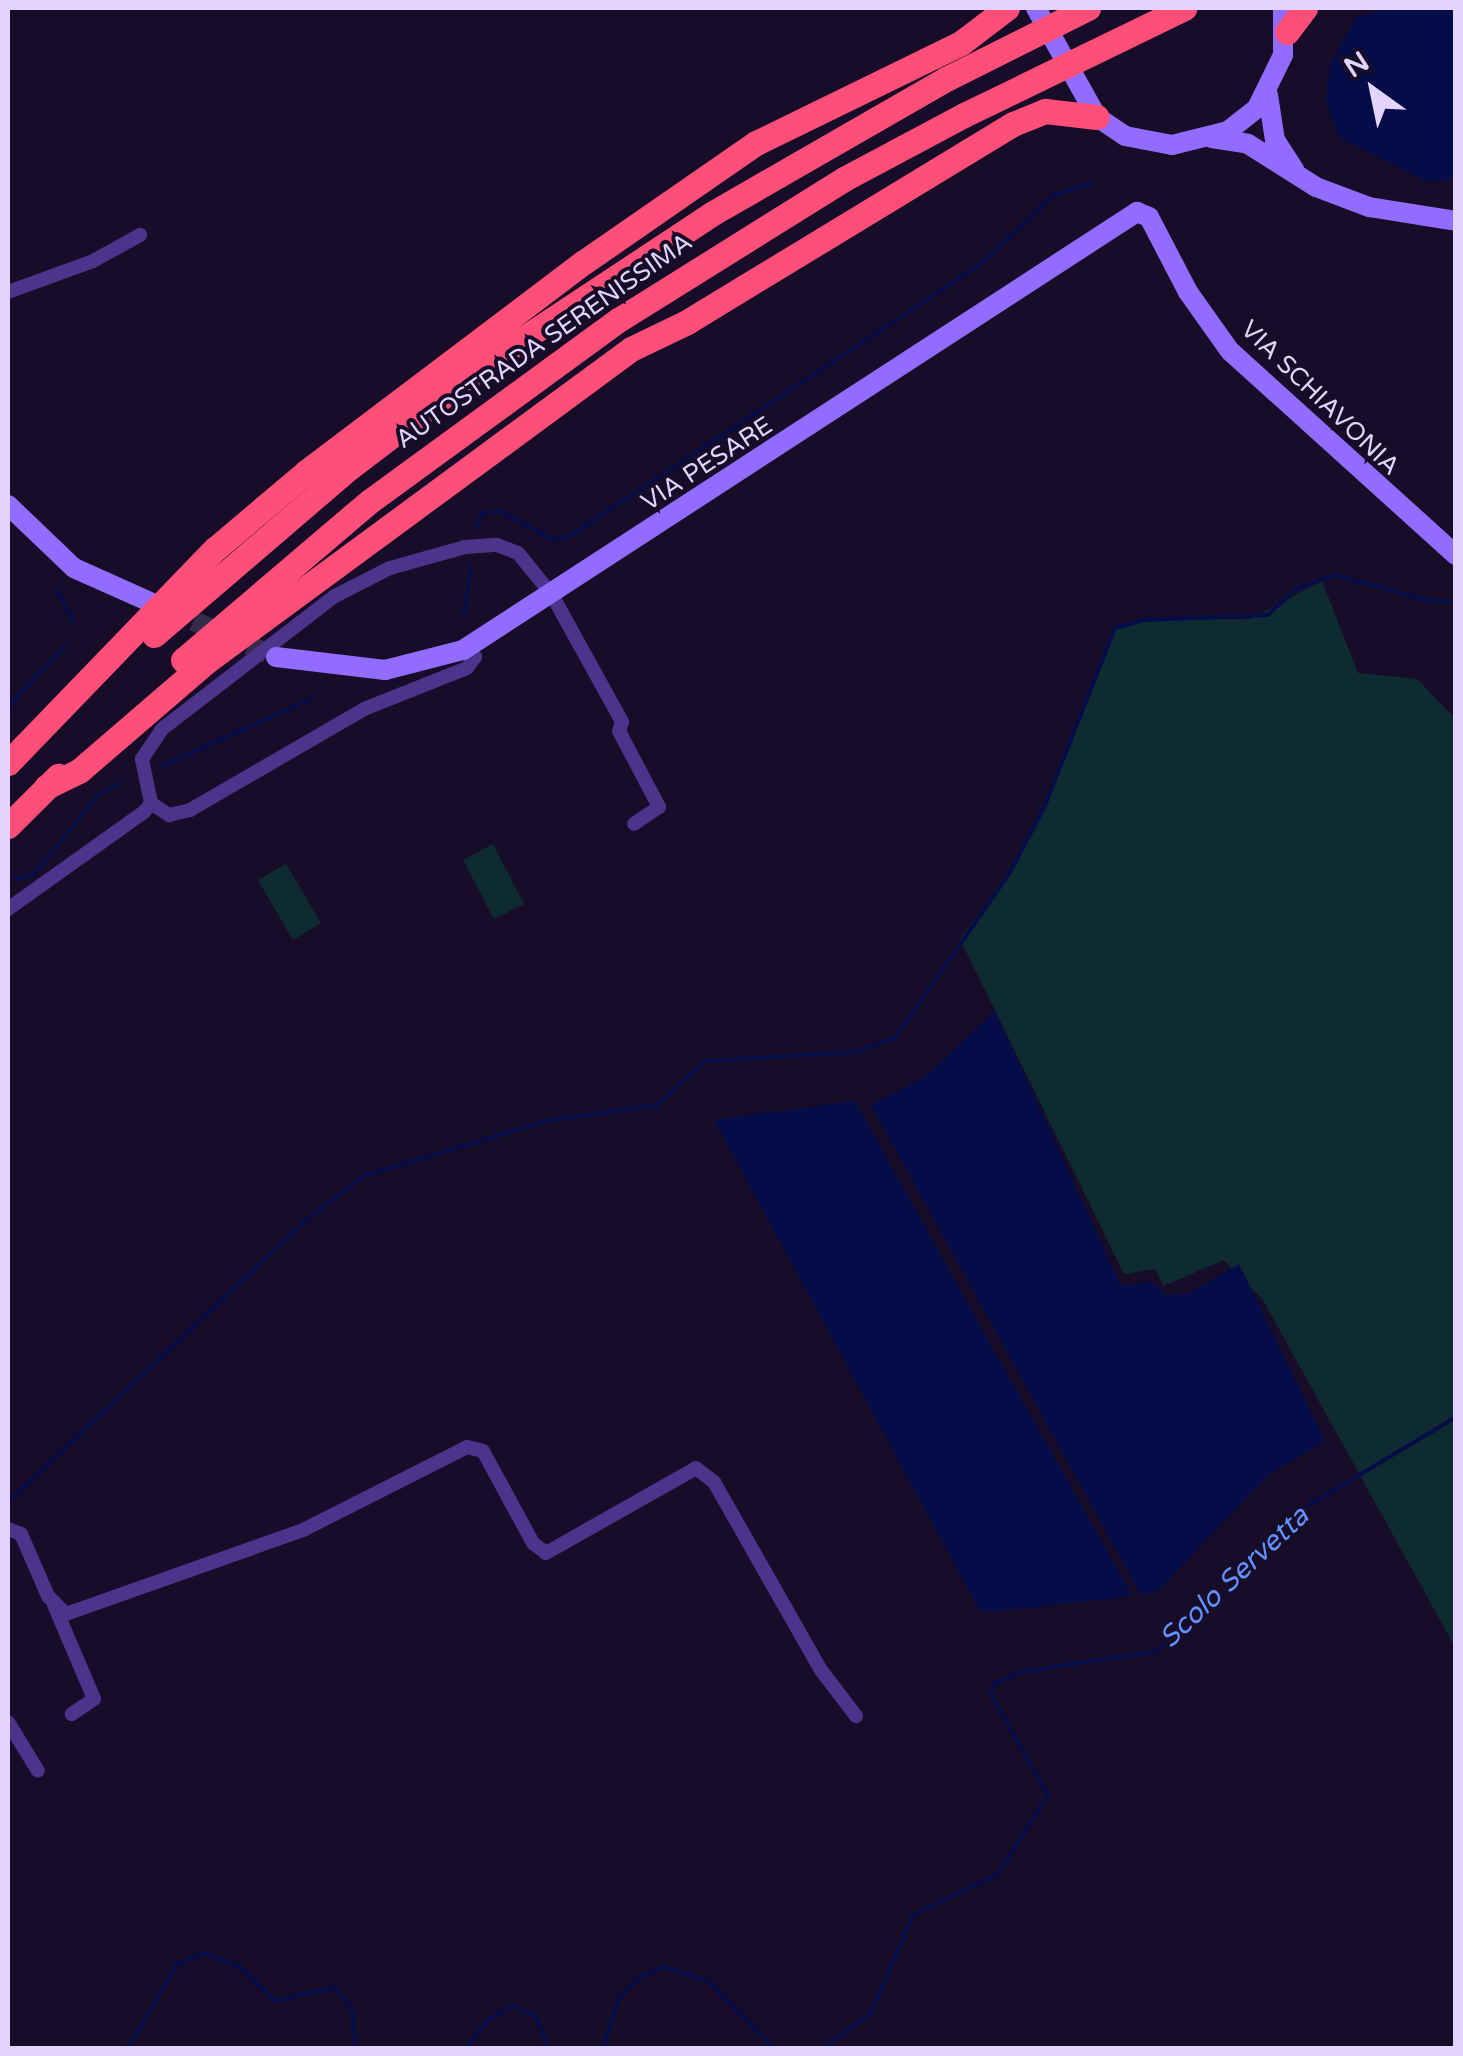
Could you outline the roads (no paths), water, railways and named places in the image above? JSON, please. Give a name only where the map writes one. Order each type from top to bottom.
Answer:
[{"type":"highway","points":[[8,763],[215,549],[322,460],[584,262],[756,143],[961,44],[1007,8]]},
{"type":"highway","name":"AUTOSTRADA SERENISSIMA","points":[[8,776],[224,572],[491,360],[713,213],[946,80],[1088,8]]},
{"type":"highway","name":"AUTOSTRADA SERENISSIMA","points":[[8,826],[246,604],[514,393],[744,240],[964,115],[1184,8]]},
{"type":"highway","points":[[1284,20],[1305,8]]},
{"type":"highway","points":[[46,787],[79,771],[207,661],[632,349],[686,322],[1013,124],[1044,111],[1097,116]]},
{"type":"street","points":[[1036,8],[1097,116],[1150,143],[1210,138],[1248,144],[1298,175],[1369,207],[1456,220]]},
{"type":"street","points":[[1284,20],[1268,94],[1275,140],[1298,175]]},
{"type":"street","points":[[1210,138],[1244,120],[1268,94]]},
{"type":"street","name":"VIA SCHIAVONIA","points":[[1138,212],[1150,217],[1188,292],[1230,351],[1456,555]]},
{"type":"street","name":"VIA PESARE","points":[[276,658],[385,670],[470,646],[1138,212]]},
{"type":"street","points":[[8,292],[93,262],[140,234]]},
{"type":"street","points":[[8,506],[74,568],[150,602]]},
{"type":"street","points":[[470,646],[475,658],[468,668],[364,708],[190,810],[169,814],[151,803],[142,759],[162,729],[353,586],[426,557],[497,545],[518,552],[552,595],[622,722],[619,731],[659,807],[634,824]]},
{"type":"street","points":[[8,910],[102,846],[151,803]]},
{"type":"street","points":[[54,1606],[66,1614],[80,1610],[303,1530],[467,1447],[483,1451],[533,1543],[546,1554],[696,1468],[714,1482],[821,1670],[856,1716]]},
{"type":"street","points":[[8,1529],[20,1534],[94,1699],[72,1714]]},
{"type":"street","points":[[8,1722],[38,1771]]},
{"type":"waterway","points":[[476,526],[483,513],[500,511],[553,540],[570,536],[982,263],[1054,195],[1091,184]]},
{"type":"waterway","points":[[464,616],[471,566]]},
{"type":"waterway","points":[[8,1502],[305,1221],[363,1176],[546,1121],[657,1105],[705,1061],[856,1052],[895,1038],[1009,874],[1044,808],[1115,628],[1145,620],[1268,615],[1295,589],[1336,575],[1430,601],[1456,601]]},
{"type":"waterway","points":[[57,590],[74,622]]},
{"type":"waterway","points":[[8,706],[65,646]]},
{"type":"waterway","points":[[162,766],[313,698]]},
{"type":"waterway","points":[[16,879],[33,875],[98,795],[118,784]]},
{"type":"waterway","name":"Scolo Servetta","points":[[823,2048],[871,2013],[913,1915],[998,1874],[1048,1795],[991,1695],[994,1684],[1020,1672],[1157,1651],[1209,1608],[1299,1511],[1456,1417]]},
{"type":"waterway","name":"Scolo Servetta","points":[[128,2048],[177,1964],[204,1953],[240,1967],[275,2001],[335,1987],[352,2008],[356,2048]]},
{"type":"waterway","name":"Scolo Servetta","points":[[603,2048],[619,1998],[641,1976],[664,1967],[708,1981],[774,2048]]},
{"type":"waterway","name":"Scolo Servetta","points":[[466,2048],[487,2021],[512,2006],[536,2016],[548,2048]]},
{"type":"tunnel","points":[[166,609],[276,657]]}]
